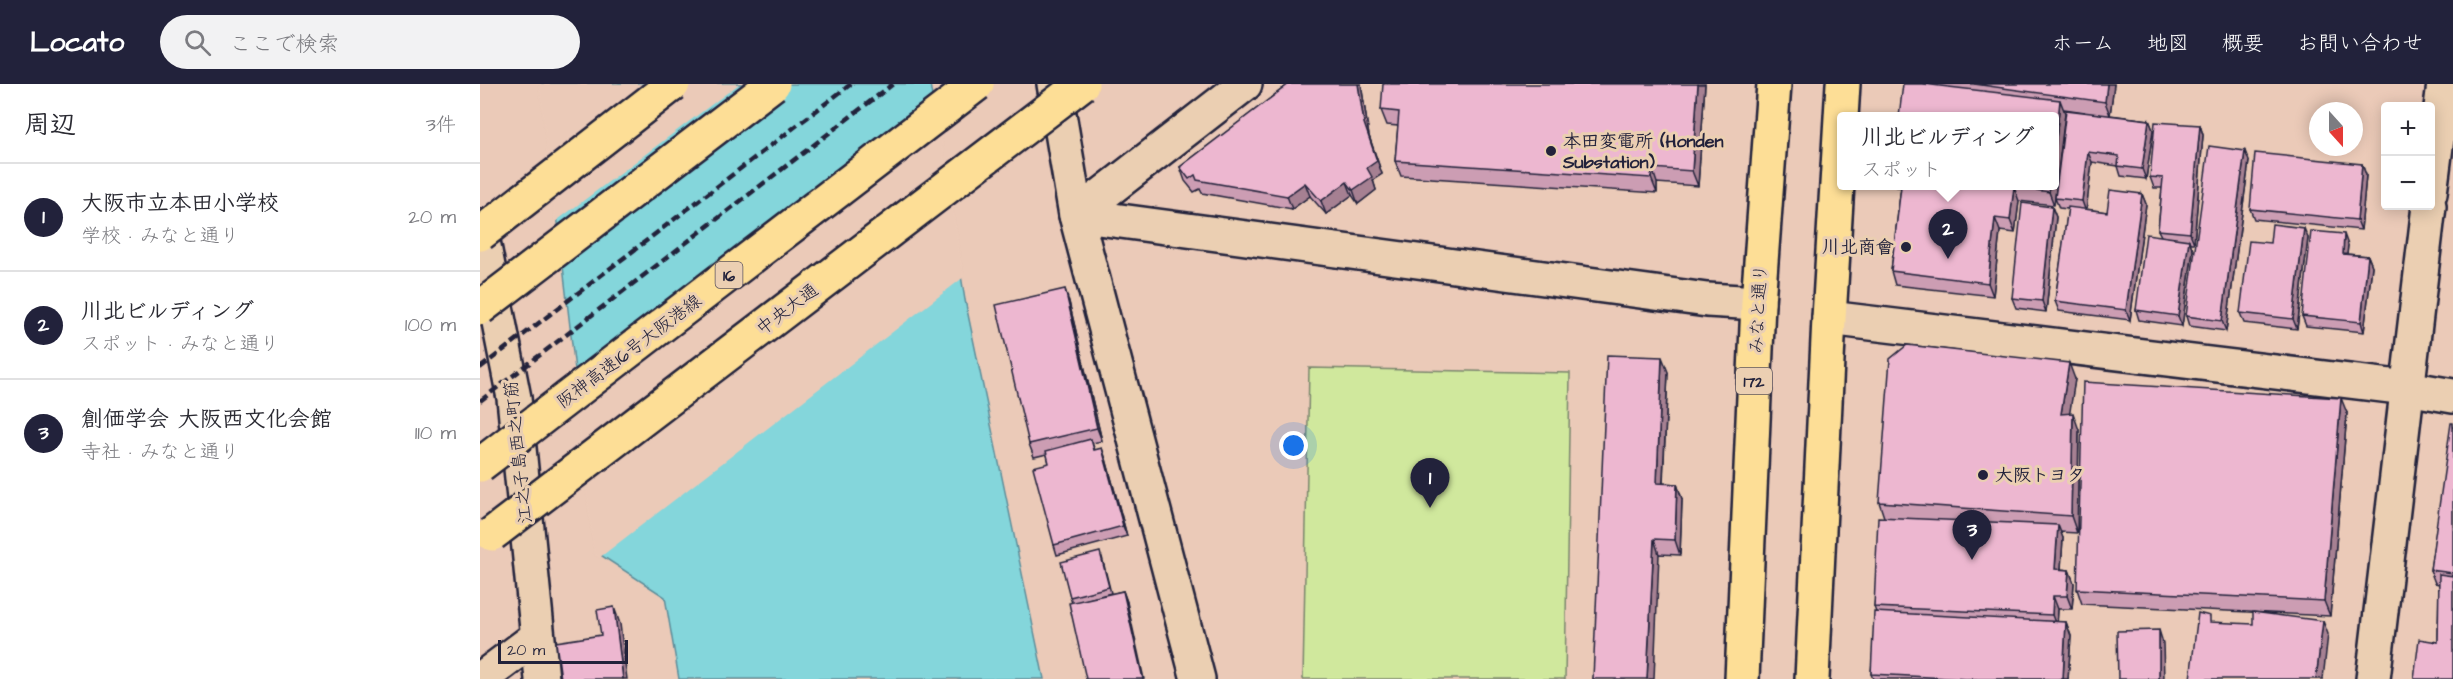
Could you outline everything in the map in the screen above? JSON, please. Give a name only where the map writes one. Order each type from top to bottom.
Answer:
[{"type":"main road","points":[[480,234],[673,84]]},
{"type":"main road","points":[[480,308],[773,84]]},
{"type":"main road","name":"阪神高速16号大阪港線","points":[[480,465],[977,84]]},
{"type":"main road","name":"中央大通","points":[[492,534],[1082,84]]},
{"type":"main road","name":"みなと通り","points":[[1742,679],[1758,303],[1774,84]]},
{"type":"main road","points":[[1841,112],[1843,84]]},
{"type":"main road","points":[[1812,679],[1837,184]]},
{"type":"street","points":[[1054,84],[1076,215],[1198,679]]},
{"type":"street","points":[[1076,215],[1245,84]]},
{"type":"street","points":[[2435,156],[2444,84]]},
{"type":"street","points":[[2373,679],[2429,210]]},
{"type":"street","points":[[1076,215],[1695,298],[1758,303]]},
{"type":"street","name":"江之子島西之町筋","points":[[480,226],[514,398],[542,679]]},
{"type":"street","points":[[1829,318],[2407,388],[2453,396]]},
{"type":"street","points":[[480,679],[537,637]]},
{"type":"green space","points":[[1309,368],[1570,373],[1565,679],[1303,679]]},
{"type":"water","points":[[542,84],[930,84],[965,300],[1044,679],[679,679],[665,597],[596,552]]},
{"type":"pier","points":[[539,84],[739,84],[555,222]]},
{"type":"pier","points":[[939,123],[964,277],[599,558],[594,554],[576,408]]},
{"type":"building","points":[[1289,84],[1358,84],[1364,123],[1377,161],[1367,168],[1372,177],[1353,190],[1347,182],[1321,201],[1305,183],[1287,196],[1197,180],[1195,175],[1189,179],[1180,167]]},
{"type":"building","name":"本田変電所 (Honden Substation)","points":[[1383,84],[1698,84],[1692,171],[1652,168],[1651,178],[1395,161],[1399,112],[1381,110]]},
{"type":"building","points":[[1903,84],[1923,84],[2060,100],[2059,112],[1900,112]]},
{"type":"building","points":[[1974,84],[2107,84],[2105,102]]},
{"type":"building","points":[[2066,110],[2149,120],[2142,169],[2118,166],[2119,156],[2088,152],[2082,201],[2055,198],[2056,190],[2059,190],[2059,166]]},
{"type":"building","points":[[2155,122],[2200,125],[2190,233],[2158,230],[2163,178],[2150,177]]},
{"type":"building","points":[[2209,146],[2245,151],[2222,321],[2186,316]]},
{"type":"building","points":[[2255,153],[2362,164],[2357,220],[2250,209]]},
{"type":"building","points":[[1901,190],[2014,190],[2010,220],[1995,218],[1988,283],[1891,271]]},
{"type":"building","points":[[2110,190],[2142,194],[2126,310],[2055,301],[2068,207],[2107,212]]},
{"type":"building","points":[[2022,203],[2052,207],[2042,301],[2012,298]]},
{"type":"building","points":[[2272,224],[2304,228],[2293,319],[2240,313],[2249,241],[2270,243]]},
{"type":"building","points":[[2311,231],[2344,234],[2343,254],[2368,256],[2361,322],[2302,316]]},
{"type":"building","points":[[2146,234],[2189,240],[2178,316],[2136,310]]},
{"type":"building","points":[[1065,289],[1097,428],[1029,444],[996,305]]},
{"type":"building","name":"大阪トヨタ","points":[[1907,345],[2069,363],[2061,414],[2073,413],[2071,516],[1879,502],[1890,359]]},
{"type":"building","points":[[1607,355],[1662,357],[1657,483],[1677,484],[1675,540],[1654,539],[1647,679],[1593,679]]},
{"type":"building","points":[[2083,382],[2341,398],[2324,601],[2077,589]]},
{"type":"building","points":[[2451,423],[2453,423],[2453,573],[2430,570]]},
{"type":"building","points":[[1091,439],[1094,450],[1102,448],[1123,526],[1054,545],[1033,467],[1049,463],[1046,451]]},
{"type":"building","points":[[1878,517],[2058,525],[2055,569],[2069,570],[2067,596],[2053,596],[2052,615],[1874,607]]},
{"type":"building","points":[[1100,552],[1109,587],[1070,597],[1061,562]]},
{"type":"building","points":[[2439,574],[2453,576],[2453,679],[2414,679],[2419,639],[2438,642]]},
{"type":"building","points":[[1123,591],[1143,679],[1086,679],[1069,603]]},
{"type":"building","points":[[614,607],[623,679],[561,679],[556,642],[601,635],[597,610]]},
{"type":"building","points":[[1874,612],[2066,622],[2063,679],[1968,679],[1871,674]]},
{"type":"building","points":[[2253,612],[2323,621],[2316,679],[2190,679],[2198,613],[2210,616],[2210,622],[2253,624]]},
{"type":"building","points":[[2159,630],[2159,679],[2118,679],[2117,631]]},
{"type":"railway","points":[[480,368],[851,84]]},
{"type":"railway","points":[[480,401],[893,84]]},
{"type":"place","name":"本田変電所 (Honden Substation)","points":[[1551,151]]},
{"type":"place","name":"川北商會","points":[[1906,247]]},
{"type":"place","name":"川北ビルディング","points":[[1948,259]]},
{"type":"place","name":"大阪トヨタ","points":[[1983,475]]},
{"type":"place","name":"大阪市立本田小学校","points":[[1430,508]]},
{"type":"place","name":"創価学会 大阪西文化会館","points":[[1972,560]]}]
